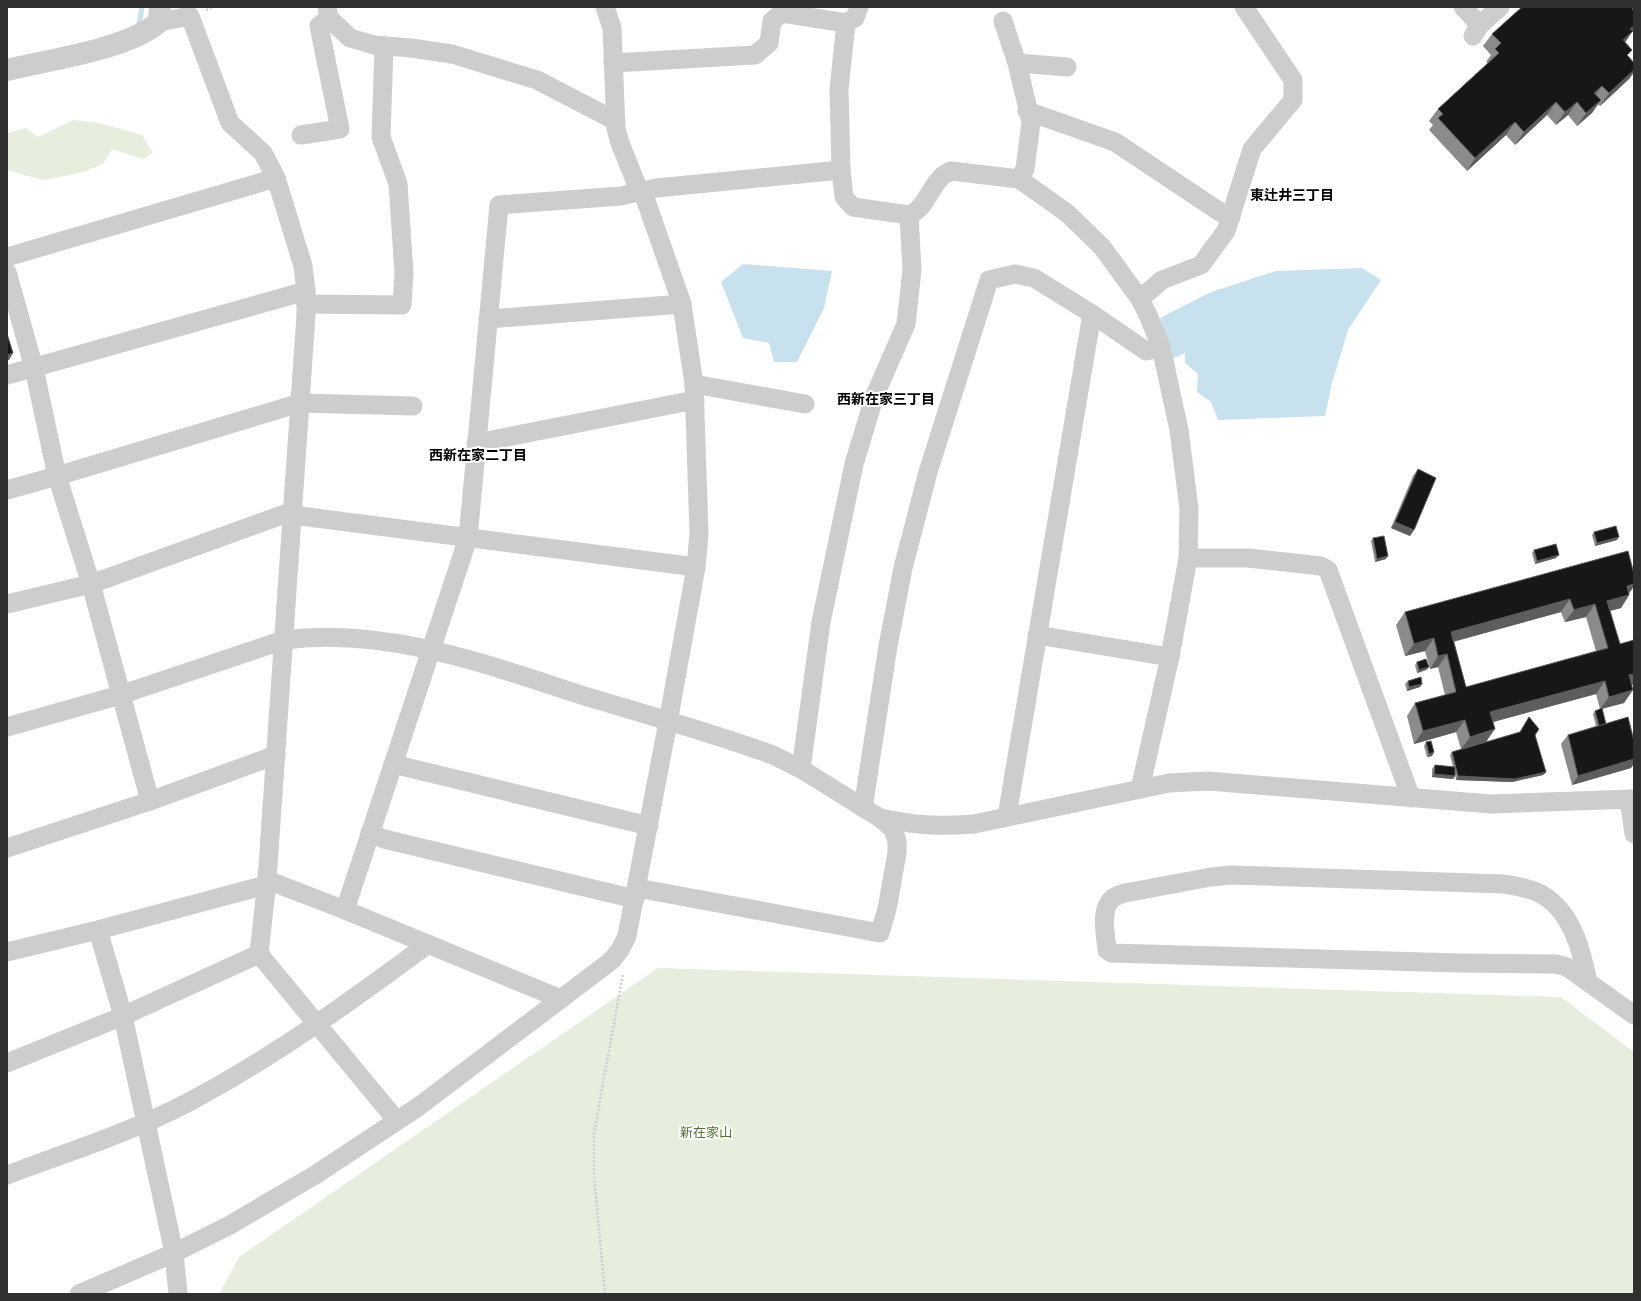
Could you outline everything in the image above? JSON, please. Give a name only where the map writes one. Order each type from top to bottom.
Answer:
[{"type":"street","points":[[605,7],[612,28],[618,63],[616,122],[620,143],[648,190]]},
{"type":"street","points":[[618,63],[755,55],[769,43],[772,21],[782,13],[841,22],[855,18],[859,7]]},
{"type":"street","points":[[1140,299],[1162,280],[1201,265],[1226,231],[1252,149],[1293,100],[1293,80],[1244,7]]},
{"type":"street","points":[[1463,7],[1476,31],[1500,7]]},
{"type":"street","points":[[301,135],[340,129],[319,26],[328,13],[350,38],[374,45],[452,54],[537,80],[616,122]]},
{"type":"street","points":[[7,70],[98,49],[149,31],[159,15],[190,16],[230,123],[263,153],[276,178],[303,266],[306,298],[276,755],[263,928],[259,954],[397,1121]]},
{"type":"street","points":[[1004,21],[1017,63],[1027,111],[1031,122],[1025,169],[1019,178]]},
{"type":"street","points":[[841,22],[836,171],[844,197],[853,207],[909,215],[917,212],[942,174],[950,171],[1019,178],[1067,213],[1102,247],[1140,299],[1161,347],[1179,430],[1189,509],[1188,558],[1170,657],[1140,789]]},
{"type":"street","points":[[7,375],[306,298],[402,305],[404,273],[398,184],[381,137],[384,46]]},
{"type":"street","points":[[1017,63],[1066,67]]},
{"type":"street","points":[[1027,111],[1115,142],[1220,212],[1231,217]]},
{"type":"street","points":[[345,910],[468,538],[499,205],[621,196],[648,190],[836,171]]},
{"type":"street","points":[[7,257],[276,178]]},
{"type":"street","points":[[79,1294],[174,1253],[230,1226],[315,1175],[418,1107],[611,961],[620,950],[627,936],[649,826],[696,567],[699,533],[694,392],[682,304],[645,198],[648,190]]},
{"type":"street","points":[[801,769],[821,622],[854,464],[875,395],[906,324],[912,270],[909,215]]},
{"type":"street","points":[[7,272],[34,368],[57,476],[91,584],[150,801]]},
{"type":"street","points":[[863,808],[888,646],[904,568],[928,472],[989,280],[1015,274],[1034,278],[1092,314],[1146,351],[1161,347]]},
{"type":"street","points":[[488,319],[682,304]]},
{"type":"street","points":[[1007,816],[1092,314]]},
{"type":"street","points":[[476,444],[694,392],[805,404]]},
{"type":"street","points":[[7,490],[300,403],[413,406]]},
{"type":"street","points":[[7,604],[91,584],[285,514],[696,567]]},
{"type":"street","points":[[1188,558],[1248,558],[1321,566],[1328,570],[1411,798]]},
{"type":"street","points":[[1037,635],[1170,657]]},
{"type":"street","points":[[7,727],[120,695],[284,640],[304,638],[349,638],[430,650],[745,745],[773,755],[801,769],[880,818],[893,829],[897,841],[897,853],[887,909],[880,933],[636,893],[384,839],[370,833]]},
{"type":"street","points":[[7,848],[150,801],[276,755]]},
{"type":"street","points":[[393,764],[649,826]]},
{"type":"street","points":[[880,818],[912,824],[942,826],[974,824],[1169,783],[1208,781],[1491,804],[1632,799],[1634,834]]},
{"type":"street","points":[[1588,982],[1583,956],[1567,919],[1558,908],[1548,899],[1536,892],[1504,884],[1232,875],[1211,877],[1124,893],[1113,898],[1107,905],[1105,918],[1108,950],[1111,953],[1451,963],[1556,964],[1567,967],[1634,1015]]},
{"type":"street","points":[[7,952],[98,930],[266,883],[345,910],[561,999]]},
{"type":"street","points":[[98,930],[123,1016],[174,1253],[178,1294]]},
{"type":"street","points":[[7,1175],[146,1122],[237,1076],[318,1025],[428,944]]},
{"type":"street","points":[[7,1063],[123,1016],[259,954]]},
{"type":"path","points":[[606,1294],[594,1176],[594,1133],[624,966],[620,950]]},
{"type":"green space","points":[[73,120],[99,123],[142,135],[153,153],[143,159],[112,149],[103,164],[83,172],[42,180],[7,170],[7,133],[26,128],[38,137]]},
{"type":"green space","name":"新在家山","points":[[658,968],[1561,997],[1634,1052],[1634,1294],[219,1294],[239,1257]]},
{"type":"water","points":[[743,264],[832,271],[824,308],[797,362],[774,362],[769,343],[743,338],[721,282]]},
{"type":"water","points":[[1362,268],[1381,280],[1348,330],[1332,383],[1325,416],[1218,420],[1211,402],[1197,392],[1198,374],[1185,363],[1185,353],[1172,359],[1160,318],[1211,292],[1276,271]]},
{"type":"building","points":[[1522,7],[1634,7],[1632,9],[1634,11],[1634,26],[1630,29],[1633,31],[1623,40],[1632,50],[1627,55],[1634,63],[1634,70],[1609,93],[1602,86],[1594,93],[1601,100],[1586,113],[1577,102],[1565,112],[1556,102],[1524,132],[1515,122],[1475,158],[1438,118],[1443,114],[1438,109],[1499,53],[1495,49],[1501,43],[1492,34]]},
{"type":"building","points":[[7,334],[13,353],[7,355]]},
{"type":"building","points":[[1418,469],[1436,478],[1414,530],[1395,522]]},
{"type":"building","points":[[1616,526],[1619,537],[1597,543],[1594,532]]},
{"type":"building","points":[[1384,536],[1388,556],[1377,559],[1373,538]]},
{"type":"building","points":[[1556,544],[1559,555],[1537,561],[1534,550]]},
{"type":"building","points":[[1628,551],[1634,574],[1634,584],[1627,586],[1629,595],[1607,601],[1620,644],[1634,640],[1634,674],[1629,675],[1633,690],[1609,697],[1605,681],[1490,712],[1495,729],[1470,737],[1465,720],[1423,731],[1415,703],[1456,692],[1447,654],[1438,656],[1434,638],[1414,644],[1405,612]],"holes":[[[1570,599],[1574,610],[1595,604],[1608,648],[1466,687],[1451,632]]]},
{"type":"building","points":[[1426,659],[1429,667],[1419,670],[1417,662]]},
{"type":"building","points":[[1421,677],[1422,684],[1409,687],[1408,681]]},
{"type":"building","points":[[1602,708],[1606,724],[1599,726],[1595,711]]},
{"type":"building","points":[[1529,717],[1539,729],[1535,735],[1546,772],[1515,779],[1458,776],[1452,752],[1520,732]]},
{"type":"building","points":[[1628,717],[1634,741],[1634,759],[1578,776],[1568,735]]},
{"type":"building","points":[[1431,741],[1434,752],[1429,754],[1426,742]]},
{"type":"building","points":[[1435,765],[1455,767],[1455,776],[1434,774]]},
{"type":"waterway","points":[[139,25],[142,7]]},
{"type":"district","name":"東辻井三丁目","points":[[1292,195]]},
{"type":"district","name":"西新在家三丁目","points":[[886,399]]},
{"type":"district","name":"西新在家二丁目","points":[[478,455]]}]
